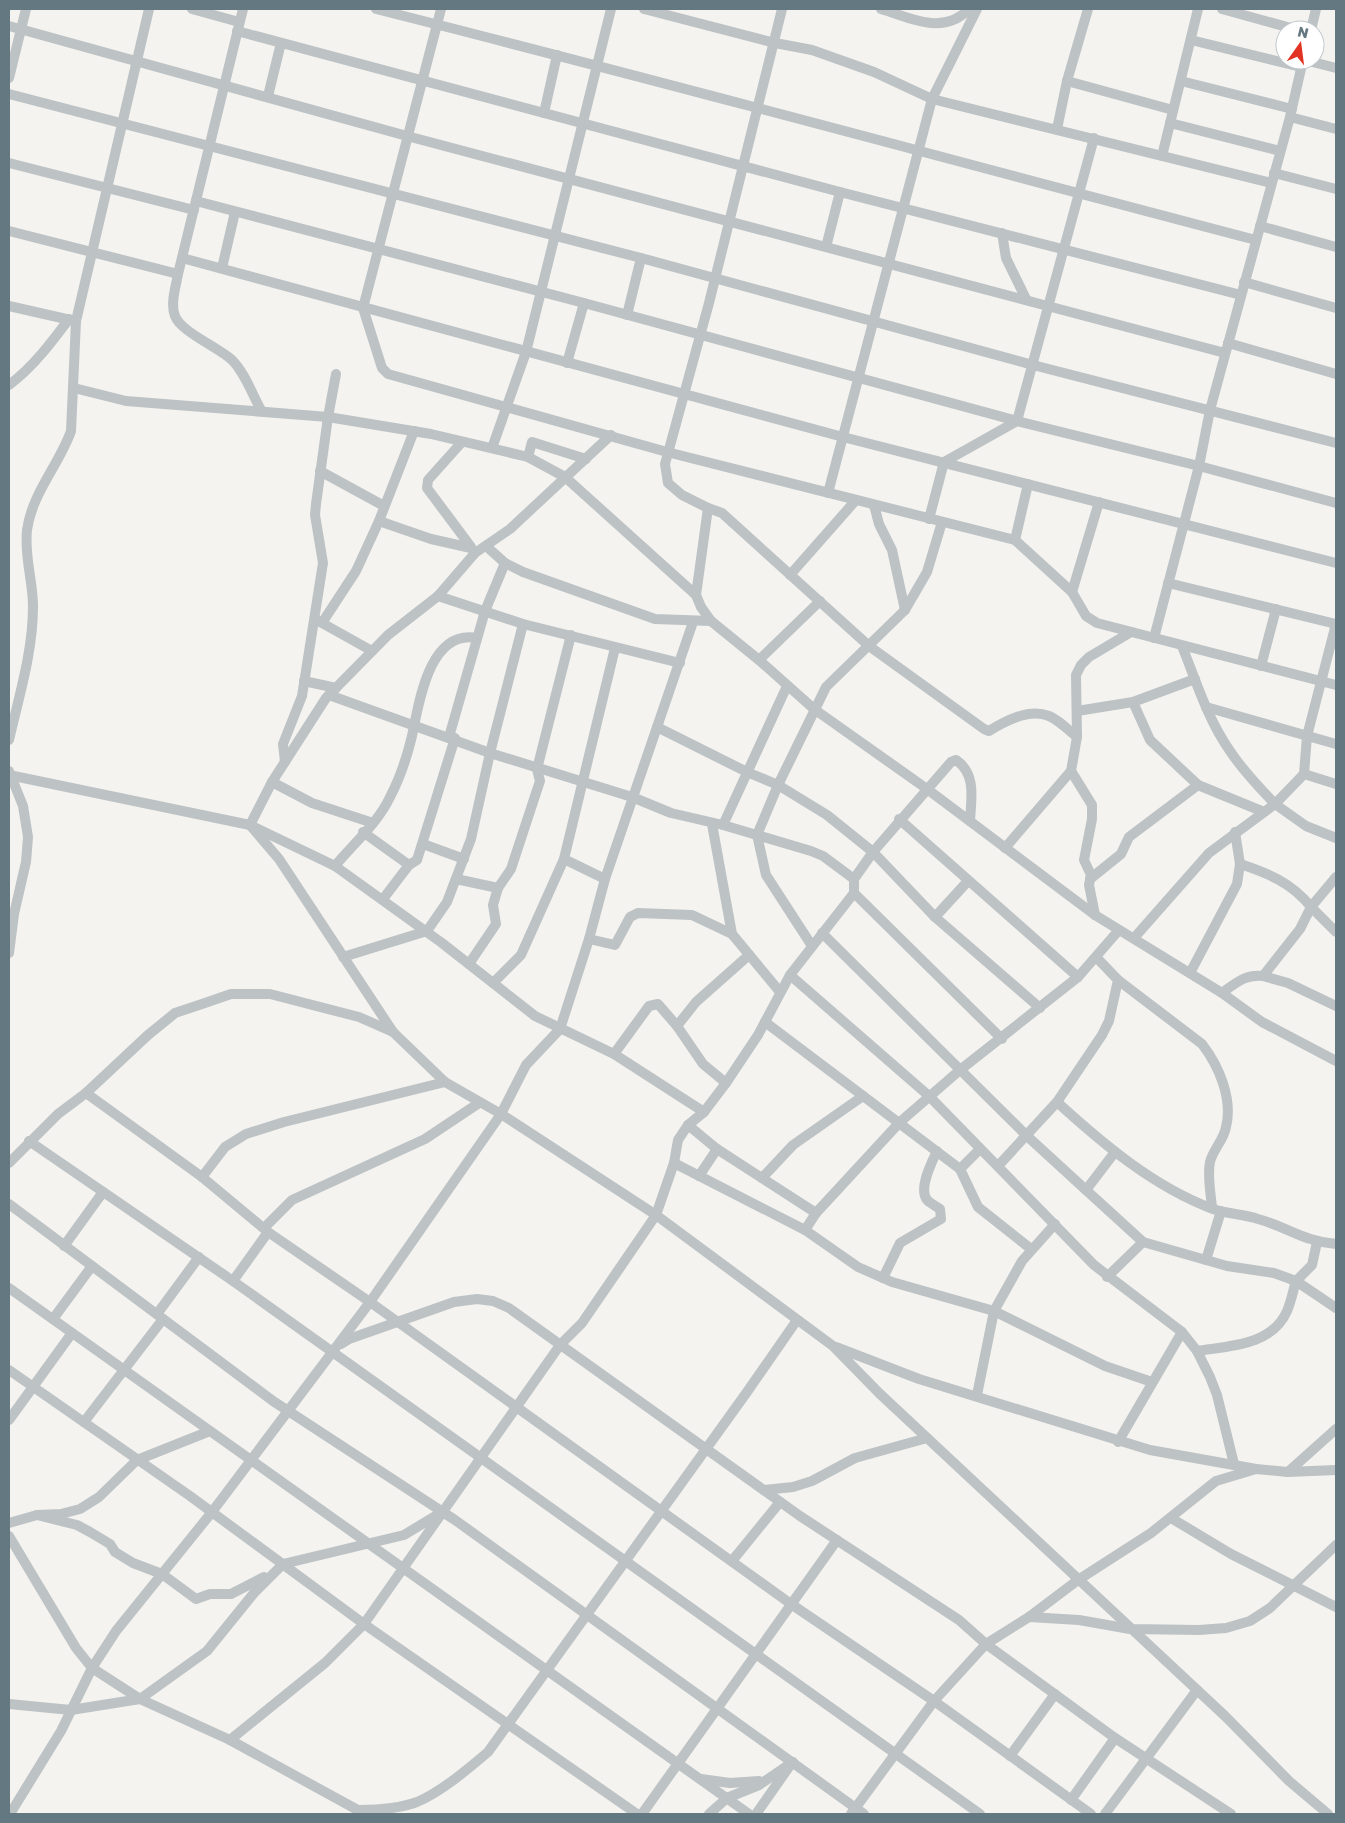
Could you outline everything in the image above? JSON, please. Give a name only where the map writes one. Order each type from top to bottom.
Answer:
[{"type":"street","points":[[9,78],[26,9]]},
{"type":"street","points":[[9,740],[32,636],[33,604],[27,554],[27,530],[32,508],[45,479],[66,446],[72,430],[74,388],[73,320],[92,253],[149,9]]},
{"type":"street","points":[[192,9],[281,44],[743,164],[840,192],[1241,295]]},
{"type":"street","points":[[242,9],[178,274],[173,305],[175,316],[181,326],[218,348],[234,362],[261,410]]},
{"type":"street","points":[[376,9],[598,64],[918,152],[1256,240]]},
{"type":"street","points":[[440,9],[363,308],[382,368],[388,374],[507,409],[611,435],[667,452],[1015,540],[1072,592],[1086,616],[1097,623],[1336,685]]},
{"type":"street","points":[[492,448],[526,352],[611,9]]},
{"type":"street","points":[[644,9],[775,43],[812,50],[841,59],[932,99],[1271,183]]},
{"type":"street","points":[[782,9],[730,220],[667,452],[665,472],[668,483],[682,495],[722,513],[869,646],[984,729],[989,731],[1011,718],[1035,714],[1048,715],[1077,737]]},
{"type":"street","points":[[881,9],[927,22],[943,24],[953,22],[969,9]]},
{"type":"street","points":[[953,22],[956,9]]},
{"type":"street","points":[[828,492],[932,99],[977,9]]},
{"type":"street","points":[[1056,130],[1067,81],[1088,9]]},
{"type":"street","points":[[1162,156],[1198,9]]},
{"type":"street","points":[[1222,9],[1275,24]]},
{"type":"street","points":[[9,26],[223,86],[268,96],[407,136],[730,220],[1047,306],[1336,374]]},
{"type":"street","points":[[1191,40],[1275,56]]},
{"type":"street","points":[[268,96],[281,44]]},
{"type":"street","points":[[544,113],[557,55]]},
{"type":"street","points":[[1154,638],[1199,466],[1210,410],[1226,348],[1301,70]]},
{"type":"street","points":[[1067,81],[1173,110]]},
{"type":"street","points":[[1180,81],[1291,113],[1336,129]]},
{"type":"street","points":[[9,94],[392,195],[641,258],[714,280],[1336,443]]},
{"type":"street","points":[[1170,123],[1280,151]]},
{"type":"street","points":[[929,519],[944,462],[1017,421],[1094,138]]},
{"type":"street","points":[[9,163],[107,187],[195,206],[235,212],[584,303],[1017,421],[1199,466],[1336,503]]},
{"type":"street","points":[[1274,173],[1336,189]]},
{"type":"street","points":[[826,247],[840,192]]},
{"type":"street","points":[[222,268],[235,212]]},
{"type":"street","points":[[1260,226],[1336,247]]},
{"type":"street","points":[[9,231],[178,274]]},
{"type":"street","points":[[1002,233],[1006,258],[1026,299]]},
{"type":"street","points":[[182,258],[843,437],[1183,522],[1336,563]]},
{"type":"street","points":[[627,315],[641,258]]},
{"type":"street","points":[[1244,282],[1336,308]]},
{"type":"street","points":[[567,363],[584,303]]},
{"type":"street","points":[[9,306],[73,320]]},
{"type":"street","points":[[9,385],[21,375],[73,320]]},
{"type":"street","points":[[319,621],[322,563],[315,516],[320,471],[336,374]]},
{"type":"street","points":[[74,388],[126,401],[224,410],[261,410],[328,417],[414,431],[528,457],[565,477],[696,595],[701,607],[711,621],[759,660],[814,710],[927,789],[1095,915],[1222,993],[1262,1022],[1336,1061]]},
{"type":"street","points":[[285,762],[283,744],[293,723],[304,681],[308,651],[319,621],[356,571],[379,521],[414,431]]},
{"type":"street","points":[[379,521],[431,539],[473,550],[486,546],[510,529],[611,435]]},
{"type":"street","points":[[462,442],[428,480],[427,488],[473,550]]},
{"type":"street","points":[[528,457],[532,442],[586,459]]},
{"type":"street","points":[[320,471],[384,506]]},
{"type":"street","points":[[1015,540],[1028,484]]},
{"type":"street","points":[[790,574],[856,500]]},
{"type":"street","points":[[1072,592],[1100,502]]},
{"type":"street","points":[[874,505],[879,524],[892,550],[905,610]]},
{"type":"street","points":[[696,595],[708,508]]},
{"type":"street","points":[[812,946],[766,875],[757,835],[778,785],[826,687],[905,610],[927,572],[942,522]]},
{"type":"street","points":[[486,546],[505,563],[542,580],[656,619],[693,622],[711,621]]},
{"type":"street","points":[[250,825],[272,782],[333,691],[388,635],[438,596],[473,550]]},
{"type":"street","points":[[383,899],[408,865],[417,860],[423,844],[477,638],[485,611],[505,563]]},
{"type":"street","points":[[1134,938],[1203,859],[1235,832],[1275,804],[1304,774],[1307,736],[1336,624],[1168,583]]},
{"type":"street","points":[[438,596],[523,624],[680,663]]},
{"type":"street","points":[[759,660],[820,601]]},
{"type":"street","points":[[1261,666],[1276,609]]},
{"type":"street","points":[[319,621],[372,651]]},
{"type":"street","points":[[10,1814],[44,1760],[92,1668],[116,1632],[212,1512],[370,1302],[501,1114],[526,1065],[560,1028],[589,939],[605,878],[693,622]]},
{"type":"street","points":[[343,957],[427,931],[447,902],[471,839],[490,753],[523,624]]},
{"type":"street","points":[[1005,848],[1071,771],[1077,737],[1076,676],[1080,665],[1089,657],[1131,632]]},
{"type":"street","points":[[469,964],[496,924],[493,905],[498,888],[511,869],[540,781],[537,769],[571,635]]},
{"type":"street","points":[[335,866],[373,822],[389,800],[402,769],[424,682],[444,650],[456,640],[466,636],[477,638]]},
{"type":"street","points":[[1182,646],[1206,707],[1228,749],[1240,766],[1275,804],[1306,826],[1336,838]]},
{"type":"street","points":[[493,983],[521,955],[564,859],[584,783],[615,648]]},
{"type":"street","points":[[1077,711],[1133,702],[1195,679]]},
{"type":"street","points":[[304,681],[490,753],[537,769],[632,797],[671,813],[811,850],[823,856],[854,879]]},
{"type":"street","points":[[732,934],[717,824],[747,772],[787,686]]},
{"type":"street","points":[[1133,702],[1150,740],[1198,785],[1264,812]]},
{"type":"street","points":[[1206,707],[1336,744]]},
{"type":"street","points":[[657,726],[747,772],[778,785],[827,815],[873,852],[935,917],[1040,1008]]},
{"type":"street","points":[[230,1740],[325,1663],[364,1624],[402,1567],[560,1345],[582,1323],[656,1215],[674,1164],[678,1140],[688,1125],[704,1112],[726,1083],[765,1022],[790,975],[854,894],[854,879],[899,819],[951,762],[956,760],[963,764],[971,782],[970,821]]},
{"type":"street","points":[[1071,771],[1092,805],[1092,819],[1084,860],[1090,879],[1089,885],[1095,915]]},
{"type":"street","points":[[9,774],[250,825],[335,866],[427,931],[535,1016],[614,1054],[704,1112]]},
{"type":"street","points":[[9,774],[23,806],[28,837],[26,862],[14,914],[9,953]]},
{"type":"street","points":[[1304,774],[1336,784]]},
{"type":"street","points":[[272,782],[312,803],[373,822]]},
{"type":"street","points":[[1090,879],[1122,854],[1129,837],[1198,785]]},
{"type":"street","points":[[899,819],[1078,977]]},
{"type":"street","points":[[250,825],[279,859],[393,1032],[445,1082],[501,1114],[656,1215],[833,1346],[926,1438],[1196,1690],[1289,1781],[1328,1814]]},
{"type":"street","points":[[363,832],[408,865]]},
{"type":"street","points":[[1190,973],[1237,884],[1240,864],[1235,832]]},
{"type":"street","points":[[423,844],[464,859]]},
{"type":"street","points":[[564,859],[605,878]]},
{"type":"street","points":[[1240,864],[1279,879],[1303,897],[1336,932]]},
{"type":"street","points":[[1263,976],[1300,929],[1311,907],[1336,877]]},
{"type":"street","points":[[456,878],[498,888]]},
{"type":"street","points":[[935,917],[968,881]]},
{"type":"street","points":[[854,894],[1002,1039]]},
{"type":"street","points":[[589,939],[615,945],[630,917],[638,913],[692,915],[732,934],[780,992]]},
{"type":"street","points":[[805,1230],[816,1213],[900,1122],[960,1070],[1002,1039],[1078,977],[1097,958],[1118,930]]},
{"type":"street","points":[[822,933],[1027,1136],[1143,1242],[1227,1266],[1274,1273],[1296,1281],[1336,1308]]},
{"type":"street","points":[[677,1026],[696,1002],[749,955]]},
{"type":"street","points":[[1097,958],[1118,980],[1202,1044],[1212,1058],[1222,1078],[1227,1127],[1210,1163],[1217,1210],[1206,1260]]},
{"type":"street","points":[[1222,993],[1252,974],[1293,986],[1336,1006]]},
{"type":"street","points":[[790,975],[929,1096],[1107,1277],[1182,1332],[1197,1351],[1217,1395],[1234,1464]]},
{"type":"street","points":[[998,1166],[1057,1102],[1106,1028],[1118,980]]},
{"type":"street","points":[[9,1163],[58,1114],[86,1092],[148,1034],[175,1014],[231,994],[270,994],[359,1017],[393,1032]]},
{"type":"street","points":[[614,1054],[649,1006],[658,1004],[677,1026],[703,1064],[726,1083]]},
{"type":"street","points":[[765,1022],[960,1168],[978,1207],[1031,1249]]},
{"type":"street","points":[[202,1177],[225,1147],[246,1134],[284,1122],[445,1082]]},
{"type":"street","points":[[86,1092],[202,1177],[266,1230],[370,1302],[791,1604],[934,1701],[1091,1814]]},
{"type":"street","points":[[762,1178],[793,1145],[864,1096]]},
{"type":"street","points":[[1057,1102],[1115,1152],[1161,1181],[1217,1210],[1257,1218],[1317,1242],[1336,1244]]},
{"type":"street","points":[[233,1280],[266,1230],[292,1200],[408,1147],[479,1103]]},
{"type":"street","points":[[688,1125],[717,1150],[816,1213]]},
{"type":"street","points":[[30,1141],[334,1350],[480,1458],[980,1814]]},
{"type":"street","points":[[960,1168],[980,1149]]},
{"type":"street","points":[[698,1176],[717,1150]]},
{"type":"street","points":[[883,1278],[900,1243],[941,1219],[940,1209],[926,1199],[925,1195],[926,1175],[937,1151]]},
{"type":"street","points":[[1086,1190],[1115,1152]]},
{"type":"street","points":[[674,1164],[805,1230],[858,1266],[883,1278],[994,1311],[1105,1366],[1152,1382]]},
{"type":"street","points":[[64,1246],[103,1192]]},
{"type":"street","points":[[9,1204],[288,1410],[442,1512],[792,1762],[857,1812],[895,1754],[934,1701],[986,1644],[1029,1617],[1078,1580],[1171,1518],[1216,1481],[1256,1469]]},
{"type":"street","points":[[977,1395],[994,1311],[1031,1249],[1055,1224]]},
{"type":"street","points":[[1107,1277],[1143,1242]]},
{"type":"street","points":[[1197,1351],[1248,1343],[1264,1336],[1282,1319],[1296,1281],[1312,1265],[1317,1242]]},
{"type":"street","points":[[84,1422],[200,1257]]},
{"type":"street","points":[[53,1319],[92,1266]]},
{"type":"street","points":[[9,1288],[749,1814]]},
{"type":"street","points":[[334,1350],[349,1339],[454,1302],[485,1300],[509,1308],[780,1502],[959,1620],[986,1644],[1115,1738],[1231,1814]]},
{"type":"street","points":[[362,1812],[388,1809],[418,1801],[461,1774],[481,1758],[508,1725],[626,1562],[797,1320]]},
{"type":"street","points":[[1118,1442],[1182,1332]]},
{"type":"street","points":[[9,1420],[72,1333]]},
{"type":"street","points":[[833,1346],[919,1378],[977,1395],[1118,1442],[1150,1450],[1256,1469],[1288,1472],[1336,1470]]},
{"type":"street","points":[[9,1370],[212,1512],[364,1624],[637,1814]]},
{"type":"street","points":[[1288,1472],[1336,1429]]},
{"type":"street","points":[[9,1523],[37,1515],[61,1514],[80,1509],[99,1497],[137,1460],[210,1430]]},
{"type":"street","points":[[764,1490],[793,1488],[812,1481],[855,1458],[926,1438]]},
{"type":"street","points":[[732,1561],[780,1502]]},
{"type":"street","points":[[37,1515],[77,1525],[110,1544],[115,1552],[121,1556],[162,1574],[196,1599],[210,1594],[231,1594],[253,1584],[283,1564],[368,1542],[404,1535],[442,1512]]},
{"type":"street","points":[[1171,1518],[1231,1554],[1336,1607]]},
{"type":"street","points":[[9,1536],[76,1648],[92,1668],[140,1699],[230,1740],[362,1812],[396,1814]]},
{"type":"street","points":[[642,1814],[677,1762],[837,1540]]},
{"type":"street","points":[[1029,1617],[1078,1620],[1130,1629],[1199,1630],[1226,1628],[1250,1622],[1270,1608],[1336,1544]]},
{"type":"street","points":[[9,1704],[71,1710],[140,1699],[207,1651],[254,1593],[283,1564]]},
{"type":"street","points":[[1105,1814],[1144,1758],[1196,1690]]},
{"type":"street","points":[[1010,1756],[1055,1694]]},
{"type":"street","points":[[1071,1800],[1115,1738]]},
{"type":"street","points":[[709,1814],[726,1798],[765,1781],[792,1762]]},
{"type":"street","points":[[756,1814],[792,1762]]},
{"type":"street","points":[[698,1778],[730,1783],[765,1781]]}]
